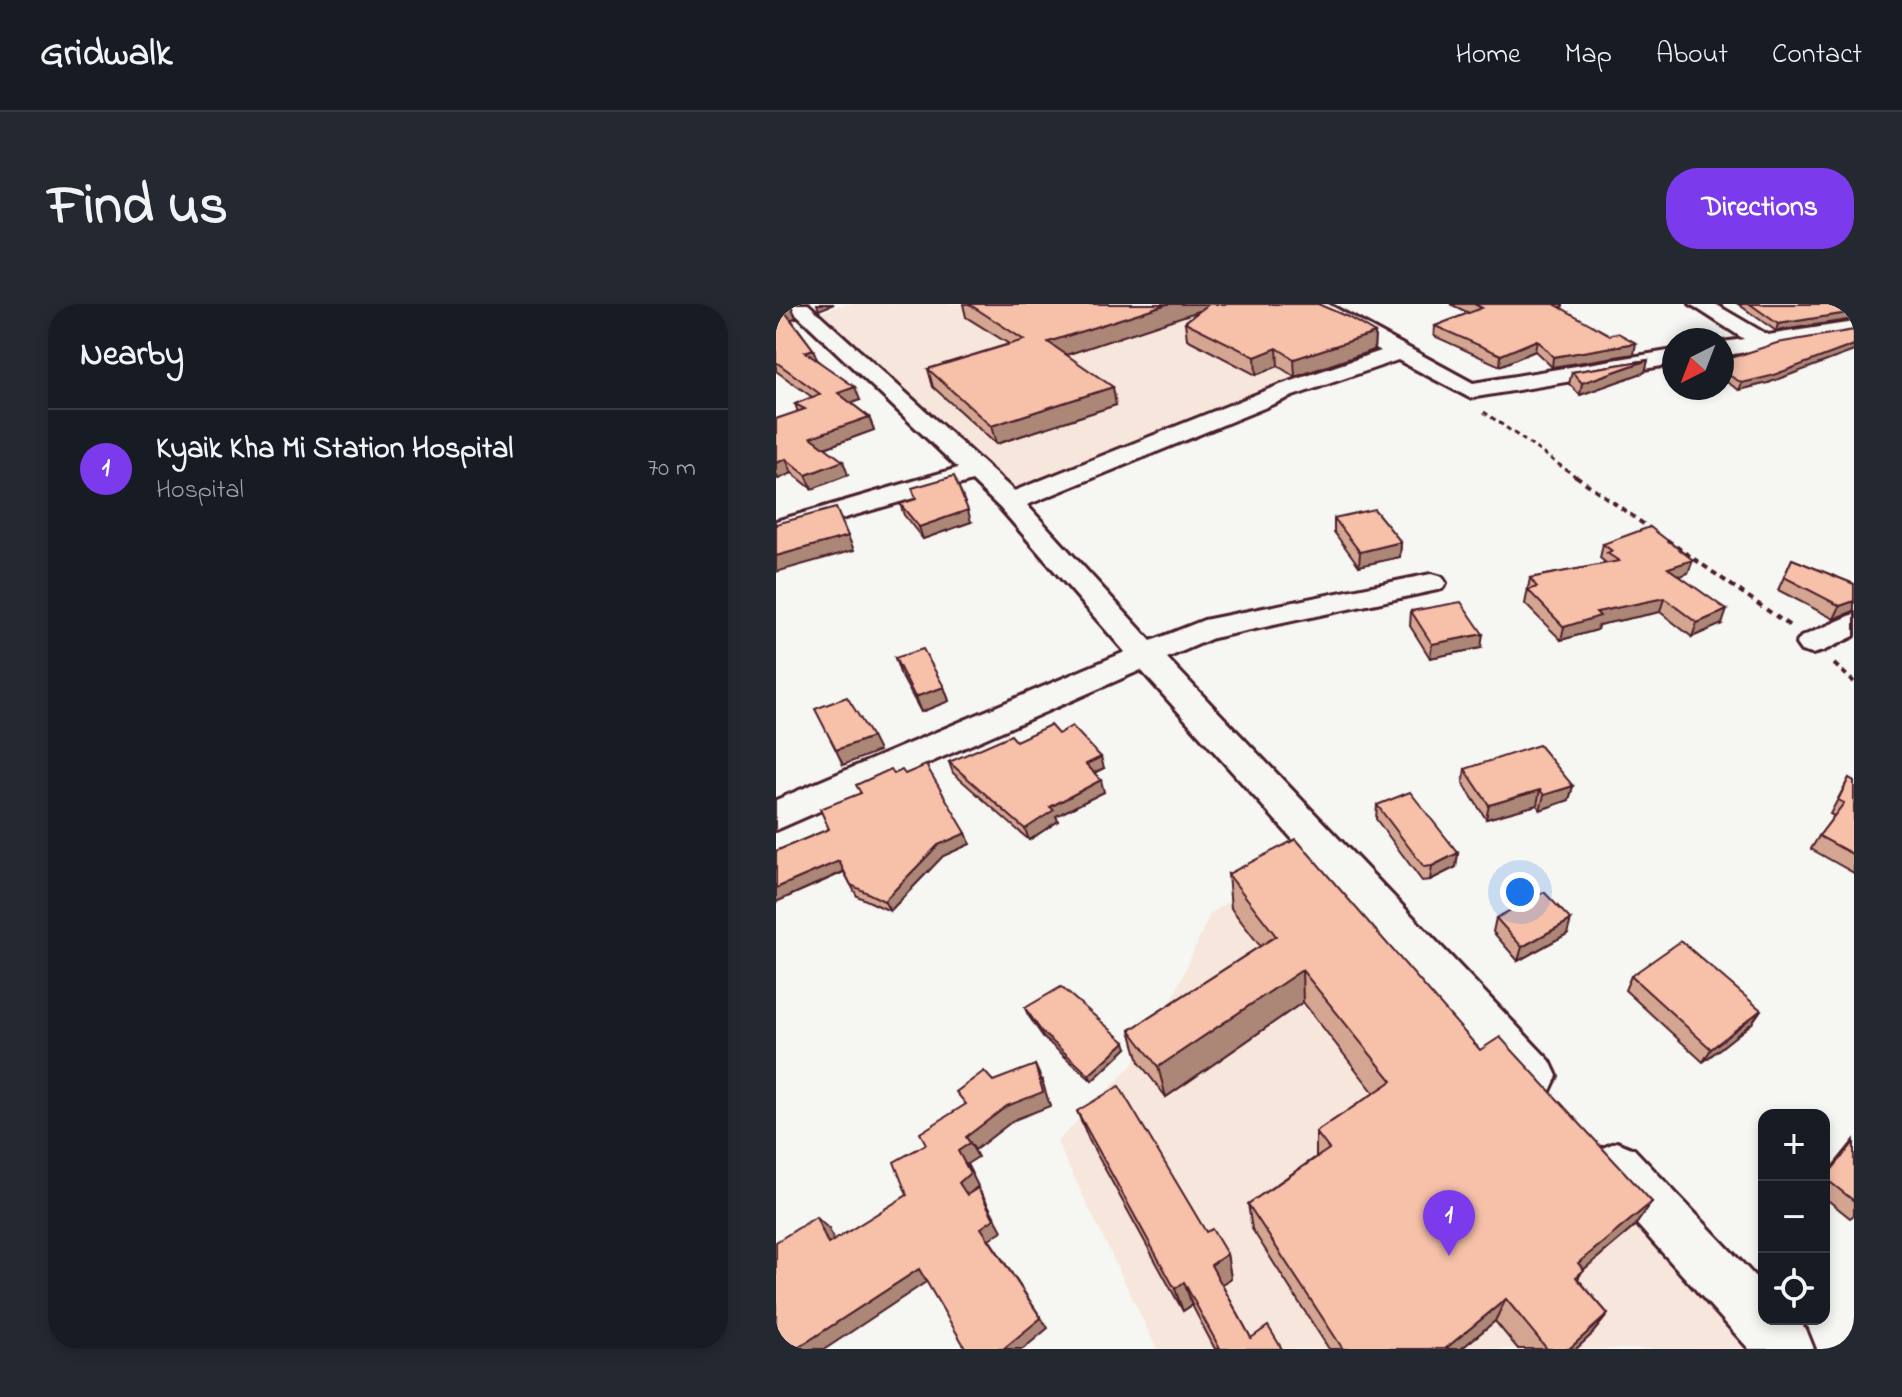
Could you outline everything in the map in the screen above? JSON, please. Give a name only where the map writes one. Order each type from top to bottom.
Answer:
[{"type":"street","points":[[796,304],[1010,502],[1146,656],[1558,1102]]},
{"type":"street","points":[[1313,304],[1470,391],[1662,359]]},
{"type":"street","points":[[1700,304],[1764,342]]},
{"type":"street","points":[[1734,347],[1854,328]]},
{"type":"street","points":[[1010,502],[1285,391],[1399,352]]},
{"type":"street","points":[[776,530],[977,470]]},
{"type":"street","points":[[776,816],[1204,630],[1431,583]]},
{"type":"street","points":[[1812,644],[1854,624]]},
{"type":"street","points":[[1591,1137],[1786,1349]]},
{"type":"path","points":[[1470,391],[1480,409],[1783,621],[1854,682]]},
{"type":"shaded area","points":[[845,304],[1298,304],[1392,357],[1031,504],[816,314]]},
{"type":"shaded area","points":[[1312,846],[1768,1349],[1157,1349],[1057,1142],[1132,1065],[1164,1018],[1210,914]]},
{"type":"building","points":[[776,304],[791,305],[782,308],[813,349],[805,352],[855,387],[838,393],[869,417],[811,437],[843,461],[806,475],[786,459],[776,463],[776,419],[805,409],[795,404],[820,394],[776,362]]},
{"type":"building","points":[[969,304],[1167,304],[1048,342],[1113,387],[991,426],[928,369],[1024,340]]},
{"type":"building","points":[[1209,304],[1318,304],[1375,333],[1294,359],[1277,348],[1255,357],[1185,322]]},
{"type":"building","points":[[1474,304],[1554,304],[1610,335],[1618,333],[1636,343],[1553,357],[1537,340],[1501,355],[1435,326],[1482,308]]},
{"type":"building","points":[[1750,304],[1854,304],[1854,312],[1778,324]]},
{"type":"building","points":[[1854,330],[1854,345],[1771,376],[1742,383],[1734,378],[1734,357],[1777,343]]},
{"type":"building","points":[[1648,360],[1582,383],[1572,372]]},
{"type":"building","points":[[954,476],[968,510],[919,527],[900,504],[916,499],[912,488]]},
{"type":"building","points":[[836,508],[848,536],[776,556],[776,524]]},
{"type":"building","points":[[1374,509],[1401,542],[1360,552],[1334,518]]},
{"type":"building","points":[[1650,527],[1693,560],[1668,568],[1727,610],[1697,623],[1664,598],[1596,612],[1600,616],[1564,627],[1528,590],[1537,587],[1530,578],[1619,561],[1607,553],[1612,551],[1603,544]]},
{"type":"building","points":[[1792,559],[1854,584],[1854,601],[1840,606],[1784,577]]},
{"type":"building","points":[[1461,602],[1483,634],[1432,644],[1411,611]]},
{"type":"building","points":[[923,649],[944,687],[915,697],[895,658]]},
{"type":"building","points":[[847,697],[872,737],[836,750],[815,709]]},
{"type":"building","points":[[1050,725],[1058,734],[1072,726],[1101,757],[1086,764],[1101,780],[1050,807],[1054,810],[1025,829],[949,762],[1011,735],[1016,741]]},
{"type":"building","points":[[1539,745],[1573,786],[1544,795],[1540,790],[1489,805],[1465,769]]},
{"type":"building","points":[[926,765],[966,833],[938,845],[884,901],[851,885],[839,861],[776,888],[776,851],[829,829],[820,809],[861,793],[856,785],[891,769],[894,774],[902,770],[905,774]]},
{"type":"building","points":[[1849,778],[1854,781],[1854,855],[1819,836],[1844,803],[1838,800]]},
{"type":"building","points":[[1410,792],[1458,853],[1424,867],[1377,805]]},
{"type":"building","points":[[1296,839],[1480,1050],[1500,1037],[1652,1202],[1578,1263],[1584,1270],[1576,1277],[1608,1314],[1569,1349],[1547,1349],[1506,1299],[1445,1349],[1343,1349],[1248,1204],[1329,1149],[1316,1132],[1392,1081],[1302,970],[1158,1067],[1130,1030],[1276,936],[1228,874]]},
{"type":"building","points":[[1544,892],[1571,920],[1522,947],[1496,918]]},
{"type":"building","points":[[1681,941],[1761,1010],[1711,1049],[1631,976]]},
{"type":"building","points":[[1061,987],[1125,1042],[1089,1075],[1042,1032],[1025,1008]]},
{"type":"building","points":[[1035,1065],[1043,1092],[1007,1106],[966,1137],[970,1143],[958,1151],[970,1173],[959,1183],[967,1195],[978,1188],[994,1219],[981,1228],[1041,1318],[1003,1349],[966,1349],[919,1269],[800,1349],[776,1349],[776,1242],[816,1217],[828,1244],[907,1195],[894,1162],[926,1144],[920,1133],[966,1104],[956,1092],[984,1071],[993,1081]]},
{"type":"building","points":[[1119,1086],[1206,1232],[1212,1229],[1227,1254],[1211,1265],[1251,1338],[1268,1326],[1282,1349],[1220,1349],[1184,1282],[1175,1289],[1077,1111]]},
{"type":"building","points":[[1854,1142],[1854,1201],[1830,1182],[1830,1172]]},
{"type":"place","name":"Kyaik Kha Mi Station Hospital","points":[[1449,1256]]}]
